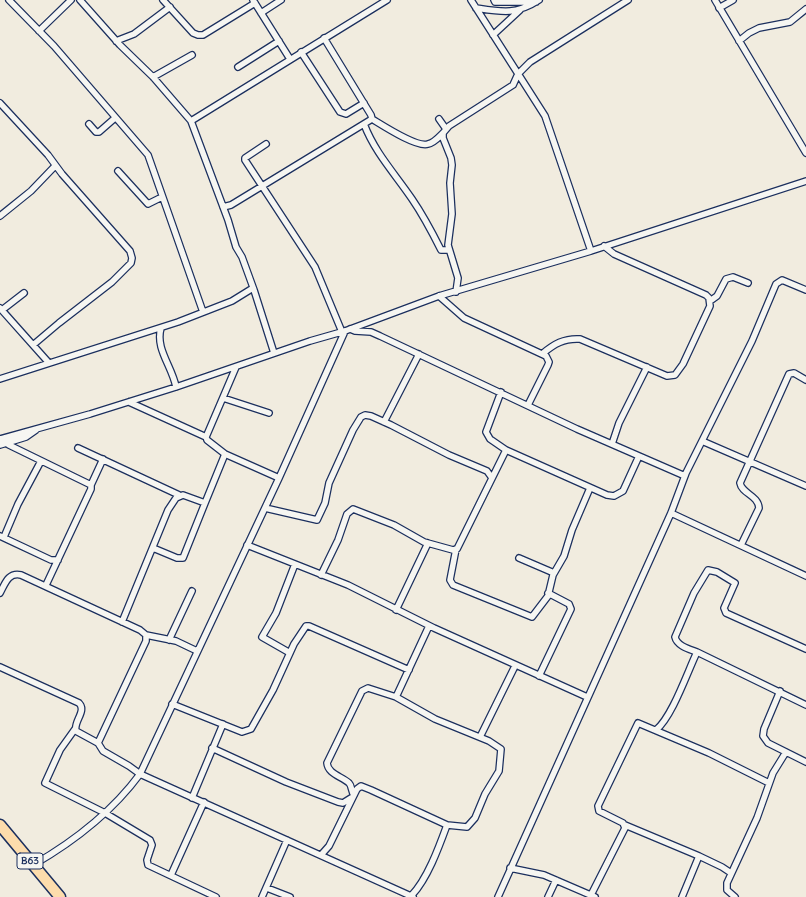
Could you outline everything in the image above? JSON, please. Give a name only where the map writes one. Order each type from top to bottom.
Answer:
[{"type":"highway","name":"B63","points":[[0,825],[60,897]]},
{"type":"street","points":[[9,0],[39,31],[148,155],[203,312]]},
{"type":"street","points":[[39,31],[71,0]]},
{"type":"street","points":[[80,0],[116,41],[153,78],[191,122],[224,207],[236,247],[242,257],[274,353]]},
{"type":"street","points":[[163,0],[193,33],[198,35],[203,35],[254,1],[290,59]]},
{"type":"street","points":[[261,13],[281,0]]},
{"type":"street","points":[[191,122],[386,0]]},
{"type":"street","points":[[471,0],[545,116],[591,251]]},
{"type":"street","points":[[494,0],[495,2],[538,1]]},
{"type":"street","points":[[324,38],[372,115],[372,119],[402,136],[424,145],[429,144],[445,131],[510,87],[518,74],[530,62],[628,0]]},
{"type":"street","points":[[715,0],[806,153]]},
{"type":"street","points":[[720,8],[733,0]]},
{"type":"street","points":[[493,35],[520,10],[538,1]]},
{"type":"street","points":[[116,41],[134,34],[170,8]]},
{"type":"street","points":[[476,8],[496,12],[520,10]]},
{"type":"street","points":[[739,41],[749,33],[759,28],[790,22],[806,9]]},
{"type":"street","points":[[238,67],[279,41]]},
{"type":"street","points":[[301,52],[340,112],[346,114],[364,103]]},
{"type":"street","points":[[153,78],[192,56]]},
{"type":"street","points":[[0,103],[48,155],[55,166],[130,251],[132,258],[131,263],[112,282],[76,309],[33,345]]},
{"type":"street","points":[[89,124],[96,132],[99,132],[115,118]]},
{"type":"street","points":[[224,207],[231,205],[261,185],[372,119]]},
{"type":"street","points":[[439,119],[445,131],[452,165],[450,183],[452,214],[449,250],[458,278],[456,292]]},
{"type":"street","points":[[364,124],[369,136],[391,172],[412,198],[441,250],[449,250]]},
{"type":"street","points":[[33,865],[71,841],[105,813],[123,796],[140,774],[279,478],[345,330],[315,267],[245,160],[245,158],[266,144]]},
{"type":"street","points":[[0,216],[31,191],[55,166]]},
{"type":"street","points":[[118,171],[148,204],[162,196]]},
{"type":"street","points":[[91,485],[41,460],[3,444],[0,439],[176,387],[440,296],[591,251],[806,181]]},
{"type":"street","points":[[542,354],[561,341],[570,338],[580,339],[667,376],[675,375],[686,358],[710,306],[710,301],[706,295],[614,254],[604,246]]},
{"type":"street","points":[[710,301],[717,296],[726,279],[733,277],[748,283]]},
{"type":"street","points":[[498,897],[671,513],[685,476],[752,341],[776,284],[782,280],[806,290]]},
{"type":"street","points":[[0,379],[161,328],[232,301],[253,288]]},
{"type":"street","points":[[24,292],[1,309],[49,363]]},
{"type":"street","points":[[440,296],[464,318],[542,354],[548,359],[548,365],[528,405]]},
{"type":"street","points":[[161,328],[158,340],[173,373],[176,387]]},
{"type":"street","points":[[345,330],[371,332],[612,444],[685,476]]},
{"type":"street","points":[[384,422],[419,354]]},
{"type":"street","points":[[206,437],[224,398],[236,366]]},
{"type":"street","points":[[612,444],[619,423],[647,367]]},
{"type":"street","points":[[741,545],[759,508],[755,499],[740,485],[748,461],[789,374],[794,373],[806,380]]},
{"type":"street","points":[[501,392],[486,432],[490,439],[506,450],[607,495],[620,494],[639,456]]},
{"type":"street","points":[[224,398],[269,414]]},
{"type":"street","points":[[129,402],[206,437],[209,444],[225,454],[279,478]]},
{"type":"street","points":[[265,508],[317,520],[325,503],[328,483],[361,417],[371,416],[384,422],[449,455],[487,470],[492,478]]},
{"type":"street","points":[[3,444],[26,437],[39,428]]},
{"type":"street","points":[[702,442],[806,486]]},
{"type":"street","points":[[78,448],[179,495],[205,503]]},
{"type":"street","points":[[506,450],[460,546],[456,550],[450,580],[453,586],[532,617],[545,601],[554,573],[564,556],[572,530],[590,488]]},
{"type":"street","points":[[153,548],[177,558],[183,558],[225,454]]},
{"type":"street","points":[[46,585],[91,489],[91,485],[103,459]]},
{"type":"street","points":[[41,460],[2,537],[51,560],[58,560]]},
{"type":"street","points":[[487,470],[498,466]]},
{"type":"street","points":[[122,622],[168,510],[179,495]]},
{"type":"street","points":[[321,575],[338,540],[347,514],[353,509],[394,525],[428,543],[456,550]]},
{"type":"street","points":[[671,513],[806,576]]},
{"type":"street","points":[[396,610],[428,543]]},
{"type":"street","points":[[247,545],[358,590],[429,626],[515,666],[587,697]]},
{"type":"street","points":[[519,558],[554,573]]},
{"type":"street","points":[[51,560],[55,567]]},
{"type":"street","points":[[290,653],[262,637],[276,613],[295,564]]},
{"type":"street","points":[[806,649],[726,613],[724,608],[735,583],[710,569],[706,572],[694,593],[675,636],[676,641],[679,644],[751,679],[780,691],[806,705]]},
{"type":"street","points":[[0,593],[6,580],[16,574],[46,585],[140,630],[146,635],[169,640],[197,651]]},
{"type":"street","points":[[169,640],[192,591]]},
{"type":"street","points":[[539,676],[571,609],[569,604],[548,593]]},
{"type":"street","points":[[172,704],[242,732],[251,729],[273,690],[302,629],[309,626],[409,670]]},
{"type":"street","points":[[396,697],[429,626]]},
{"type":"street","points":[[98,743],[146,641],[146,635]]},
{"type":"street","points":[[656,730],[663,723],[671,708],[697,652]]},
{"type":"street","points":[[0,666],[79,703],[82,710],[74,729],[60,750],[45,783],[105,813],[151,841],[152,845],[146,863],[152,868],[171,875],[216,897]]},
{"type":"street","points":[[480,737],[515,666]]},
{"type":"street","points":[[212,748],[286,782],[338,802],[343,803],[352,796],[361,786],[447,825],[463,828],[470,824],[499,771],[501,749],[480,737],[435,719],[396,697],[368,688],[362,691],[327,763],[329,770],[350,784],[352,796],[329,846],[321,855]]},
{"type":"street","points":[[780,691],[764,729],[763,736],[768,743],[806,762]]},
{"type":"street","points":[[192,798],[223,724]]},
{"type":"street","points":[[731,873],[699,856],[625,825],[599,811],[598,806],[636,725],[640,724],[709,753],[769,783]]},
{"type":"street","points":[[74,729],[78,733],[98,743],[103,751],[140,774],[412,896],[430,866],[447,825]]},
{"type":"street","points":[[735,897],[727,890],[727,883],[757,818],[769,783],[786,752]]},
{"type":"street","points":[[171,875],[204,802]]},
{"type":"street","points":[[510,868],[532,871],[593,896],[625,825]]},
{"type":"street","points":[[262,897],[287,840]]},
{"type":"street","points":[[682,897],[699,856]]},
{"type":"street","points":[[548,897],[556,880]]},
{"type":"street","points":[[267,888],[290,897]]}]
